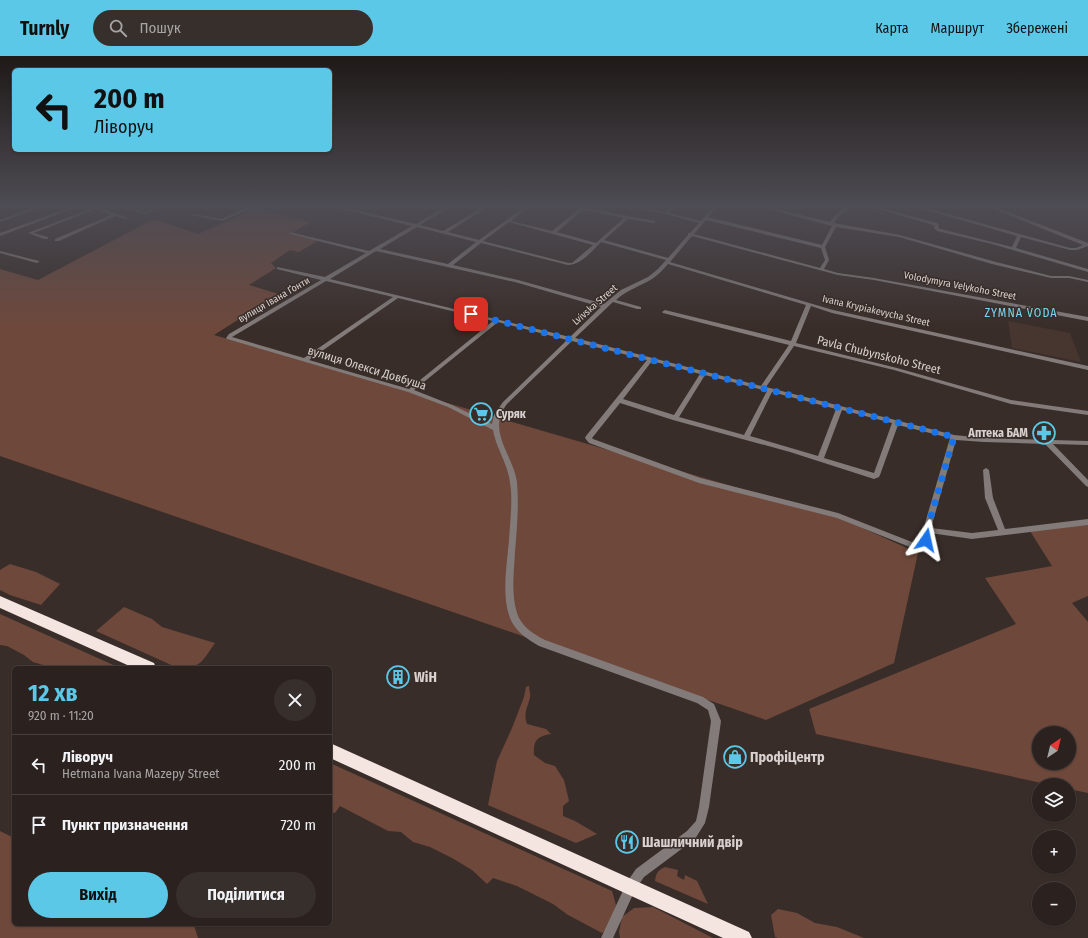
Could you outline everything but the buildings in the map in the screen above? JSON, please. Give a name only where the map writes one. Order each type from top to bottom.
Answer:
[{"type":"highway","points":[[0,602],[144,666]]},
{"type":"highway","points":[[332,751],[744,938]]},
{"type":"street","points":[[344,246],[371,253]]},
{"type":"street","name":"вулиця Івана Ґонти","points":[[229,338],[231,335],[383,246]]},
{"type":"street","points":[[449,266],[474,246]]},
{"type":"street","points":[[500,246],[568,264],[573,264],[594,246]]},
{"type":"street","name":"Ivana Krypiakevycha Street","points":[[618,246],[809,305],[995,348],[1086,367]]},
{"type":"street","name":"Lvivska Street","points":[[495,428],[499,411],[505,403],[605,306],[623,291],[650,278],[680,246]]},
{"type":"street","name":"Volodymyra Velykoho Street","points":[[734,246],[821,270],[1088,319]]},
{"type":"street","points":[[820,246],[823,247],[827,260],[821,270]]},
{"type":"street","points":[[938,246],[994,264],[1051,277],[1069,277],[1088,281]]},
{"type":"street","points":[[1003,246],[1088,271]]},
{"type":"street","points":[[1060,246],[1070,249],[1077,249],[1084,246]]},
{"type":"street","points":[[377,250],[516,281],[605,306]]},
{"type":"street","points":[[0,252],[37,262]]},
{"type":"street","points":[[279,268],[497,320],[954,437],[984,440],[1088,443]]},
{"type":"street","points":[[305,360],[397,296]]},
{"type":"street","points":[[612,300],[639,308]]},
{"type":"street","points":[[762,388],[792,345],[809,305]]},
{"type":"street","name":"Pavla Chubynskoho Street","points":[[665,312],[792,345],[895,369],[1010,402],[1088,413]]},
{"type":"street","points":[[410,391],[497,320]]},
{"type":"street","name":"вулиця Олекси Довбуша","points":[[229,338],[410,391],[450,406],[495,428]]},
{"type":"street","points":[[650,360],[588,438],[591,441],[699,480],[838,516],[925,550],[927,530],[954,437]]},
{"type":"street","points":[[675,418],[703,373]]},
{"type":"street","points":[[746,438],[770,390]]},
{"type":"street","points":[[619,400],[675,418],[876,476],[896,422]]},
{"type":"street","points":[[820,459],[840,407]]},
{"type":"street","points":[[495,428],[512,469],[514,490],[510,591],[512,611],[516,625],[529,636],[542,643],[700,700],[711,707],[716,721],[704,807],[700,823],[691,835],[640,873],[631,886],[611,936]]},
{"type":"street","points":[[1046,441],[1088,484]]},
{"type":"street","points":[[986,470],[989,498],[1003,532]]},
{"type":"street","points":[[927,530],[965,536],[1088,522]]},
{"type":"shaded area","points":[[102,246],[309,246],[299,252],[290,250],[271,263],[276,268],[249,285],[279,294],[214,335],[838,517],[918,553],[894,663],[766,720],[0,456],[0,269],[38,280]]},
{"type":"shaded area","points":[[1008,321],[1070,333],[1081,362],[1012,348]]},
{"type":"shaded area","points":[[1088,523],[1088,596],[1072,603],[1088,622],[1088,793],[1076,790],[1076,778],[1032,778],[1032,781],[816,734],[809,709],[1016,624],[985,578],[1052,566],[1030,531]]},
{"type":"shaded area","points":[[10,564],[36,572],[60,584],[41,605],[10,595],[0,590],[0,570]]},
{"type":"shaded area","points":[[124,607],[152,619],[162,627],[215,643],[204,659],[197,665],[174,666],[96,631]]},
{"type":"shaded area","points":[[0,614],[116,666],[46,666],[33,662],[24,655],[7,646],[0,645]]},
{"type":"shaded area","points":[[529,686],[530,696],[526,713],[527,724],[546,729],[551,734],[542,736],[537,740],[534,746],[534,755],[545,763],[555,766],[564,780],[569,801],[563,806],[563,816],[597,834],[576,843],[488,805],[497,761],[512,728],[524,697],[526,687]]},
{"type":"shaded area","points":[[332,764],[612,891],[616,905],[611,928],[602,933],[568,915],[553,904],[517,886],[493,878],[487,884],[472,870],[452,858],[430,847],[413,842],[401,832],[388,831],[340,806],[335,813],[332,812]]},
{"type":"shaded area","points":[[0,831],[12,837],[12,926],[194,926],[198,938],[0,938]]},
{"type":"shaded area","points":[[665,867],[678,870],[677,876],[684,880],[685,875],[697,881],[708,904],[655,881],[658,872]]},
{"type":"shaded area","points":[[653,907],[713,938],[620,938],[619,932],[622,917],[634,908]]},
{"type":"shaded area","points":[[778,909],[797,913],[815,923],[837,927],[864,938],[775,937],[771,915]]},
{"type":"place","name":"Суряк","points":[[481,414]]},
{"type":"place","name":"Аптека БАМ","points":[[1044,433]]},
{"type":"place","name":"WiH","points":[[398,677]]},
{"type":"place","name":"ПрофіЦентр","points":[[735,757]]},
{"type":"place","name":"Шашличний двір","points":[[627,842]]},
{"type":"district","name":"ZYMNA VODA","points":[[1021,313]]},
{"type":"route","points":[[471,314],[954,437],[927,530],[926,540]]}]
